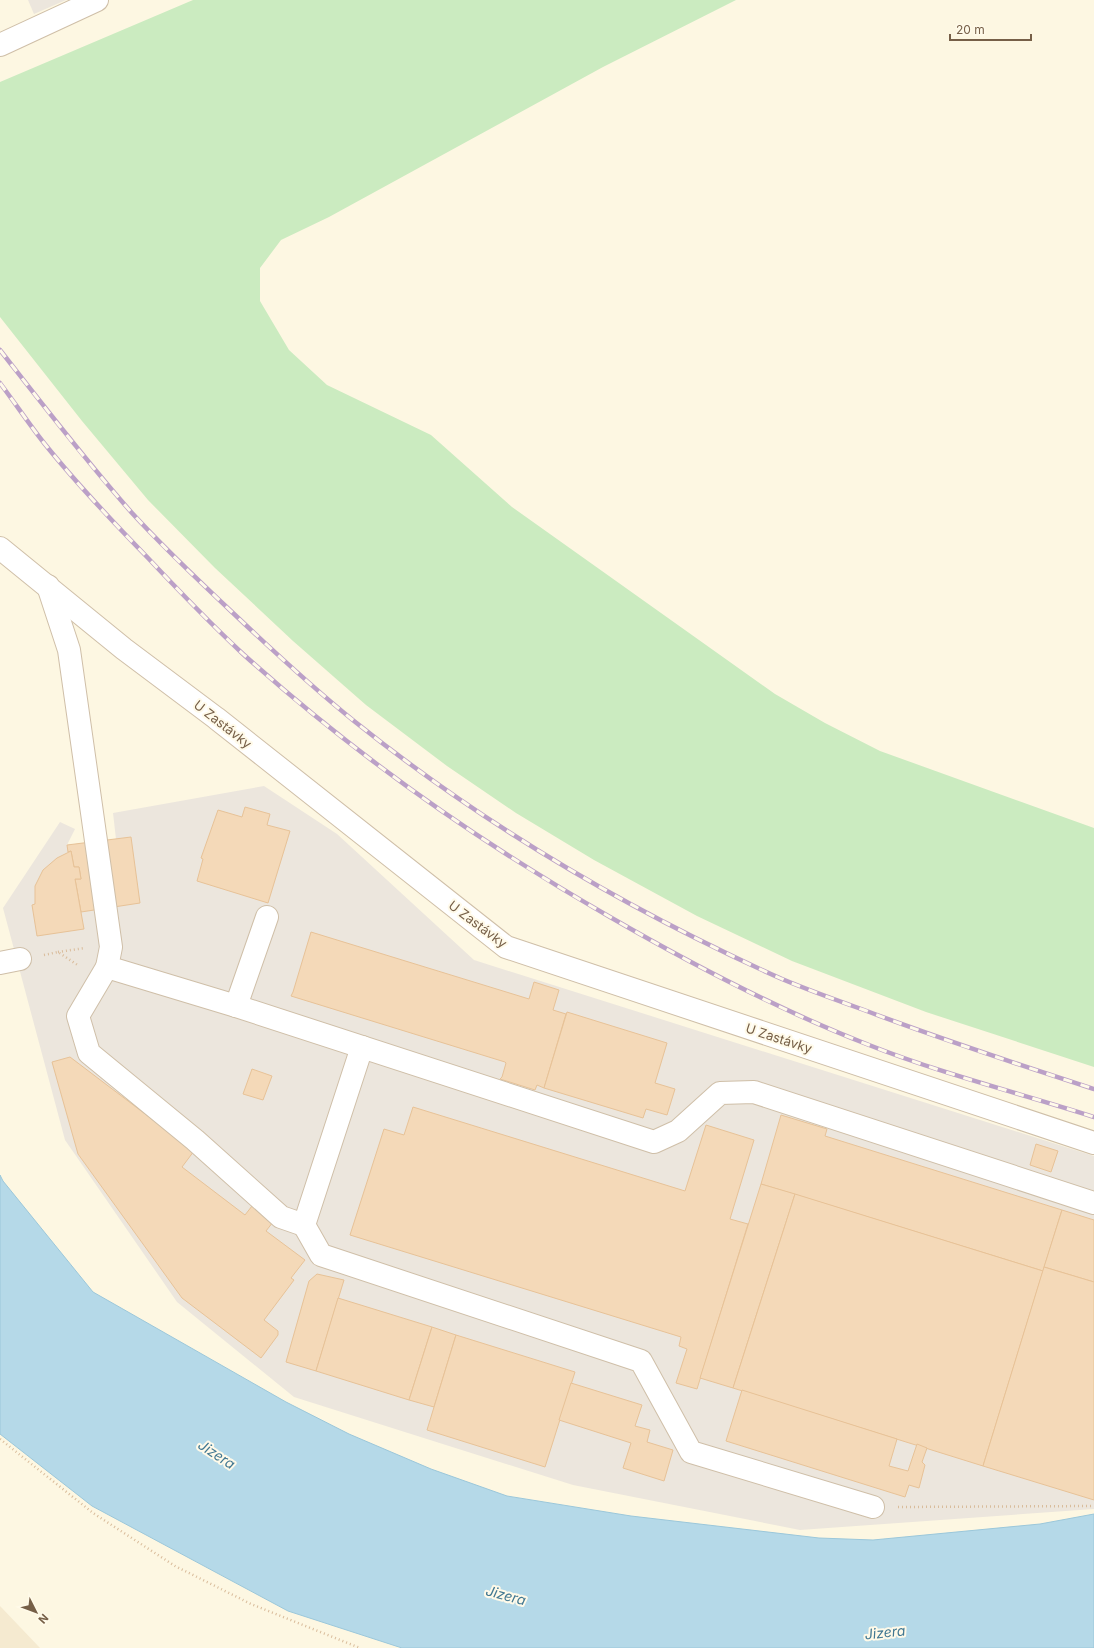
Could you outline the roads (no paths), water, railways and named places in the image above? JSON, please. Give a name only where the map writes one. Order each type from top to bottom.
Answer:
[{"type":"street","points":[[0,45],[97,0]]},
{"type":"street","name":"U Zastávky","points":[[0,548],[124,649],[216,718],[506,947],[1094,1143]]},
{"type":"street","points":[[48,586],[69,650],[111,947],[103,973],[78,1016],[89,1052],[195,1140],[281,1216],[304,1225],[321,1255],[641,1361],[691,1452],[873,1507]]},
{"type":"street","points":[[236,1006],[267,917]]},
{"type":"street","points":[[103,973],[236,1006],[654,1142],[678,1131],[720,1093],[754,1092],[1094,1203]]},
{"type":"street","points":[[304,1225],[362,1047]]},
{"type":"water","name":"Jizera","points":[[0,1175],[3,1181],[93,1292],[286,1402],[349,1434],[431,1469],[507,1496],[631,1516],[819,1538],[873,1540],[1040,1524],[1094,1514],[1094,1648],[402,1648],[288,1611],[92,1506],[0,1434]]},
{"type":"railway","points":[[0,350],[65,433],[132,513],[182,564],[262,641],[323,695],[403,759],[454,796],[560,864],[669,925],[725,953],[782,979],[822,995],[1007,1061],[1094,1089]]},
{"type":"railway","points":[[0,383],[44,443],[81,487],[171,583],[243,654],[329,727],[374,762],[466,827],[561,888],[641,935],[769,1002],[869,1045],[924,1065],[1094,1117]]}]
